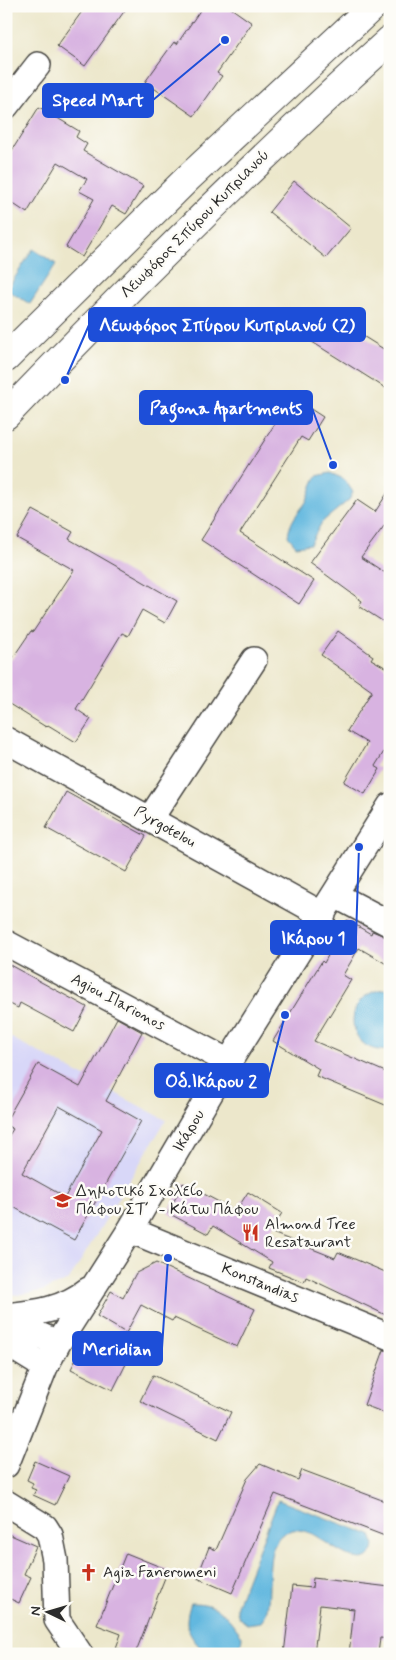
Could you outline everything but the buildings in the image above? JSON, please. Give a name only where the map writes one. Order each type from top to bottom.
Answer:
[{"type":"main road","points":[[6,358],[187,178],[373,6]]},
{"type":"main road","name":"Λεωφόρος Σπύρου Κυπριανού","points":[[6,415],[157,260],[307,114],[390,40]]},
{"type":"street","points":[[6,106],[38,65]]},
{"type":"street","points":[[150,819],[254,660]]},
{"type":"street","name":"Pyrgotelou","points":[[6,740],[150,819],[329,905],[390,924]]},
{"type":"street","name":"Ικάρου","points":[[6,1465],[45,1367],[58,1343],[130,1230],[229,1062],[390,806]]},
{"type":"street","name":"Agiou Ilarionos","points":[[6,943],[229,1062]]},
{"type":"street","name":"Konstandias","points":[[130,1230],[390,1337]]},
{"type":"street","points":[[6,1316],[37,1313],[58,1307],[74,1301],[94,1284]]},
{"type":"street","points":[[6,1321],[58,1343]]},
{"type":"street","points":[[6,1343],[45,1367]]},
{"type":"street","points":[[6,1503],[45,1527],[50,1535],[54,1552],[57,1620],[80,1654]]},
{"type":"shaded area","name":"Δημοτικό Σχολείο Πάφου ΣΤ΄ - Κάτω Πάφου","points":[[6,1035],[166,1120],[69,1280],[42,1291],[17,1295],[6,1293]]},
{"type":"water","points":[[33,249],[56,264],[30,304],[7,290]]},
{"type":"water","points":[[330,473],[344,479],[353,492],[349,500],[322,522],[310,544],[296,546],[288,536],[292,523],[306,502],[317,476]]},
{"type":"water","points":[[384,989],[390,990],[390,1050],[375,1049],[364,1044],[357,1035],[353,1024],[354,1013],[359,1002],[369,994]]},
{"type":"water","points":[[278,1500],[371,1535],[374,1548],[368,1557],[361,1559],[342,1553],[316,1536],[306,1532],[292,1530],[281,1536],[274,1545],[271,1558],[266,1613],[261,1622],[247,1624],[239,1616],[237,1605]]},
{"type":"water","points":[[191,1603],[209,1605],[226,1616],[242,1636],[240,1654],[206,1654],[191,1636],[187,1625]]},
{"type":"place","name":"Speed Mart","points":[[225,40]]},
{"type":"place","name":"Λεωφόρος Σπύρου Κυπριανού (2)","points":[[65,380]]},
{"type":"place","name":"Pagona Apartments","points":[[333,465]]},
{"type":"place","name":"Ικάρου 1","points":[[359,847]]},
{"type":"place","name":"Οδ.Ικάρου 2","points":[[285,1015]]},
{"type":"place","name":"Δημοτικό Σχολείο Πάφου ΣΤ΄ - Κάτω Πάφου","points":[[62,1200]]},
{"type":"place","name":"Almond Tree Resataurant","points":[[251,1233]]},
{"type":"place","name":"Meridian","points":[[168,1258]]},
{"type":"place","name":"Agia Faneromeni","points":[[89,1572]]}]
